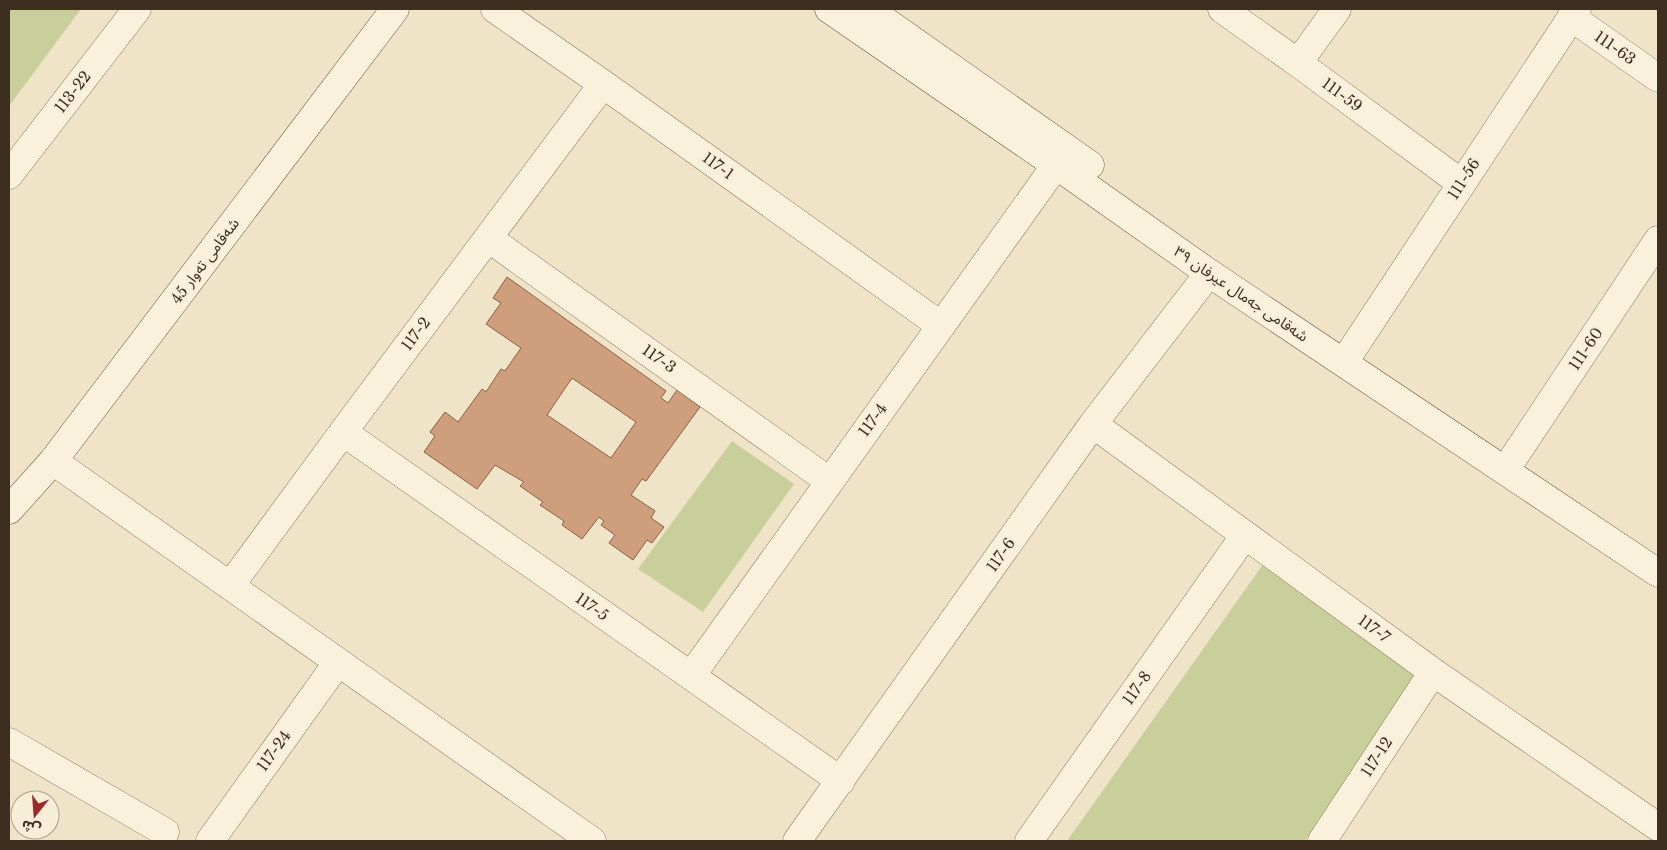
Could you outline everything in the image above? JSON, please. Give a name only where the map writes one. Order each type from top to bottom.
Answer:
[{"type":"street","name":"113-22","points":[[9,176],[137,9]]},
{"type":"street","name":"شەقامی تەوار 45","points":[[9,510],[53,461],[395,9]]},
{"type":"street","name":"117-1","points":[[495,9],[940,325]]},
{"type":"street","name":"شەقامی جەمال عیرفان ٣٩","points":[[829,9],[1209,273],[1658,573]]},
{"type":"street","name":"شەقامی جەمال عیرفان ٣٩","points":[[868,9],[1352,350],[1658,550]]},
{"type":"street","name":"111-59","points":[[1222,9],[1461,183]]},
{"type":"street","points":[[1298,63],[1337,9]]},
{"type":"street","name":"111-56","points":[[1352,350],[1574,13]]},
{"type":"street","name":"111-63","points":[[1574,13],[1658,78]]},
{"type":"street","name":"117-2","points":[[230,586],[603,84]]},
{"type":"street","name":"117-4","points":[[691,676],[829,480],[1056,165]]},
{"type":"street","name":"117-3","points":[[488,238],[829,480]]},
{"type":"street","name":"111-60","points":[[1514,457],[1658,240]]},
{"type":"street","name":"117-6","points":[[797,841],[1093,424],[1209,273]]},
{"type":"street","name":"117-7","points":[[1093,424],[1433,672],[1658,827]]},
{"type":"street","name":"117-5","points":[[343,432],[841,781]]},
{"type":"street","points":[[53,461],[592,841]]},
{"type":"street","name":"117-8","points":[[1029,841],[1245,535]]},
{"type":"street","name":"117-24","points":[[221,837],[338,662]]},
{"type":"street","name":"117-12","points":[[1322,841],[1433,672]]},
{"type":"street","points":[[9,742],[165,832]]},
{"type":"street","points":[[1651,841],[1658,827]]},
{"type":"green space","points":[[9,9],[81,9],[9,106]]},
{"type":"green space","points":[[732,441],[794,484],[703,612],[638,569]]},
{"type":"green space","points":[[1264,563],[1420,674],[1305,841],[1067,841]]},
{"type":"building","points":[[507,277],[666,391],[661,398],[668,403],[677,390],[700,407],[646,481],[642,479],[631,495],[655,511],[651,518],[664,527],[652,543],[647,540],[633,560],[609,543],[615,535],[601,525],[604,521],[599,517],[582,539],[562,525],[564,521],[540,505],[543,502],[520,486],[524,482],[495,465],[477,489],[424,452],[435,436],[430,432],[445,412],[458,422],[482,389],[486,392],[501,369],[505,371],[521,348],[486,324],[501,303],[493,298]],"holes":[[[572,378],[636,422],[611,458],[547,415]]]}]
